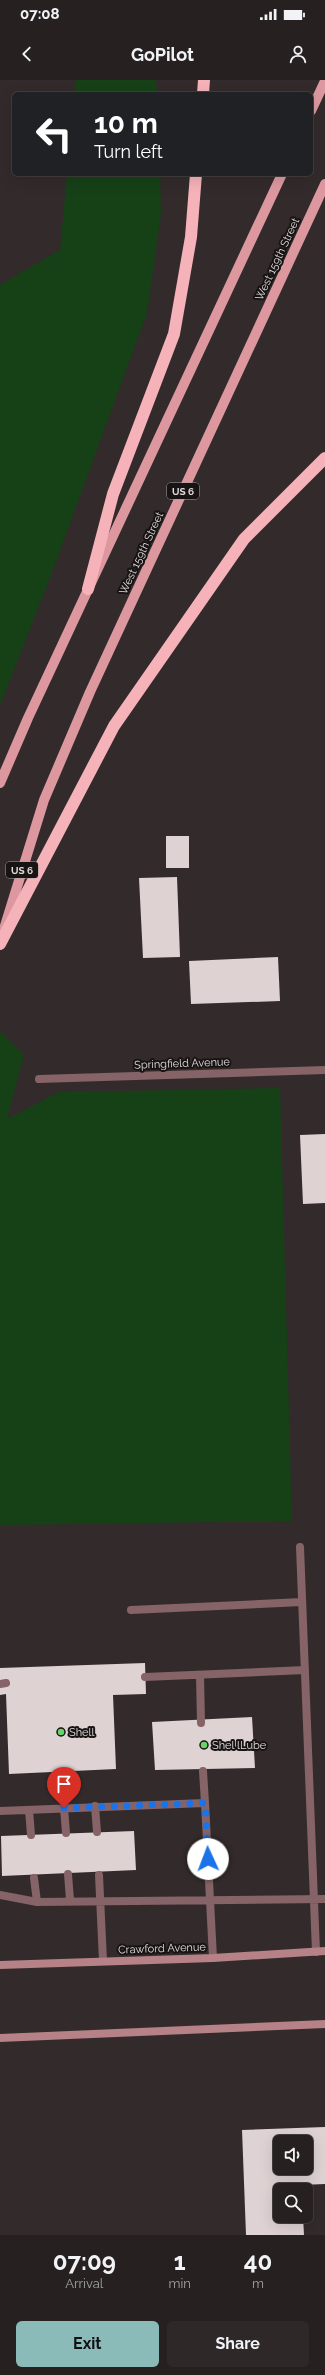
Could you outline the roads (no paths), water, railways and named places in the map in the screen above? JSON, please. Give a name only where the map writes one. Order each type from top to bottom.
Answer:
[{"type":"highway","points":[[203,92],[204,80]]},
{"type":"highway","points":[[88,589],[113,494],[174,334],[191,237],[196,176]]},
{"type":"highway","points":[[0,944],[114,726],[244,539],[325,458]]},
{"type":"main road","points":[[313,107],[325,81]]},
{"type":"main road","points":[[0,783],[88,589],[281,176]]},
{"type":"main road","name":"West 159th Street","points":[[0,941],[44,800],[90,692],[325,184]]},
{"type":"main road","name":"Crawford Avenue","points":[[0,1965],[213,1958],[325,1951]]},
{"type":"main road","points":[[0,2038],[325,2024]]},
{"type":"street","name":"Springfield Avenue","points":[[39,1079],[325,1070]]},
{"type":"street","points":[[300,1547],[316,1952]]},
{"type":"street","points":[[131,1610],[302,1602]]},
{"type":"street","points":[[145,1677],[305,1670]]},
{"type":"street","points":[[200,1675],[201,1723]]},
{"type":"street","points":[[203,1771],[213,1958]]},
{"type":"street","points":[[0,1811],[95,1806],[205,1803]]},
{"type":"street","points":[[95,1806],[97,1832]]},
{"type":"street","points":[[64,1808],[66,1833]]},
{"type":"street","points":[[29,1810],[31,1835]]},
{"type":"street","points":[[68,1874],[70,1900]]},
{"type":"street","points":[[99,1875],[99,1900],[104,1961]]},
{"type":"street","points":[[34,1878],[37,1902]]},
{"type":"street","points":[[0,1895],[37,1902],[70,1900],[210,1901],[325,1898]]},
{"type":"place","name":"Shell","points":[[61,1732]]},
{"type":"place","name":"Shel lLube","points":[[204,1745]]}]
